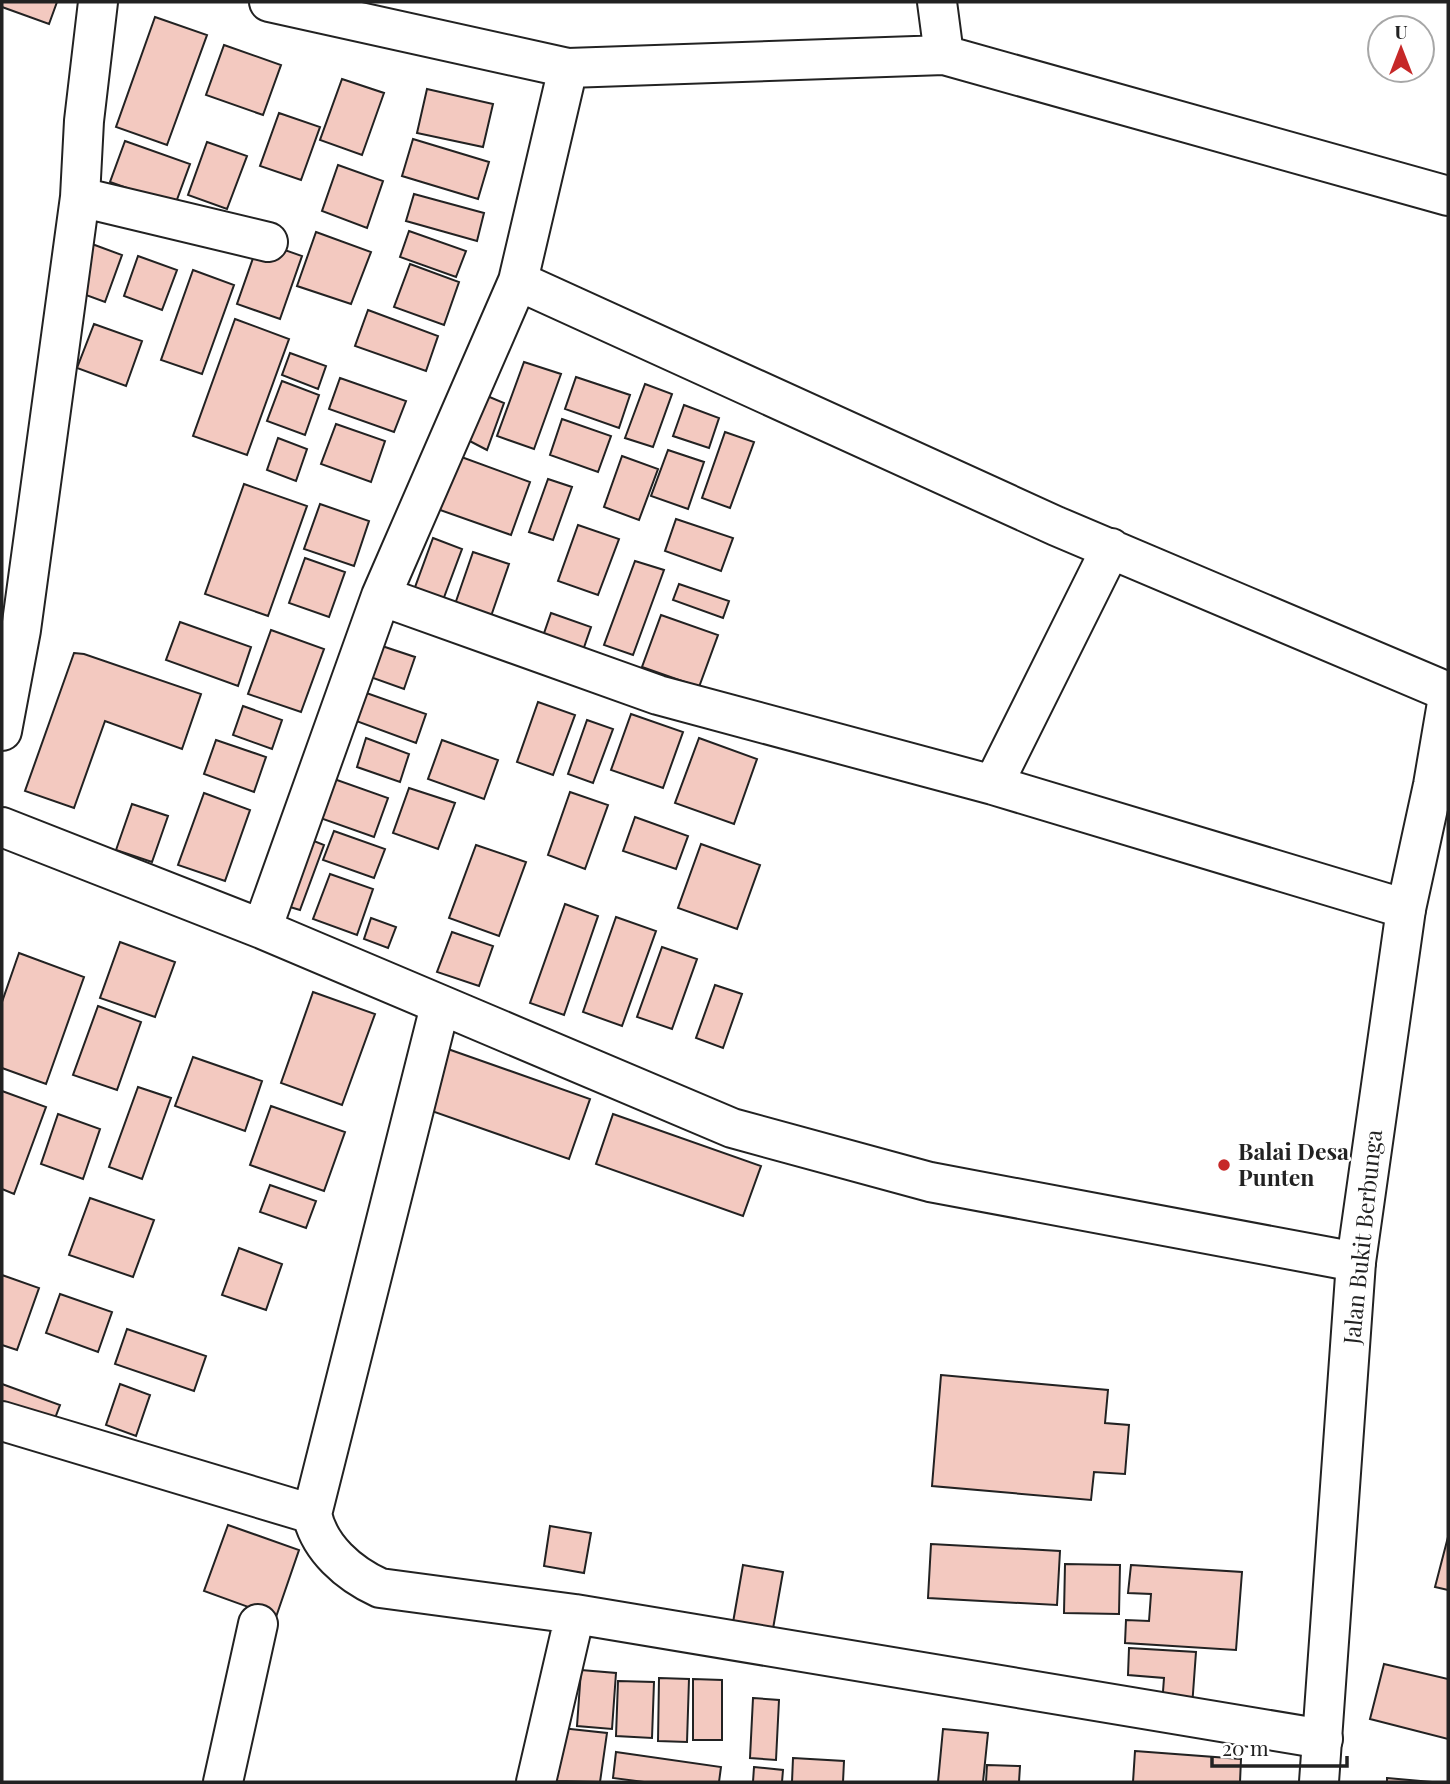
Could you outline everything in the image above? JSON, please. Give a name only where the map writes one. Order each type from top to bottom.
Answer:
[{"type":"street","points":[[2,731],[11,628],[80,197],[84,121],[98,2]]},
{"type":"street","points":[[272,2],[568,68],[944,55],[1448,196]]},
{"type":"street","points":[[937,2],[944,55]]},
{"type":"street","points":[[262,929],[381,596],[518,281],[568,68]]},
{"type":"street","points":[[80,197],[268,242]]},
{"type":"street","points":[[518,281],[1044,521],[1448,694]]},
{"type":"street","points":[[993,785],[1111,548]]},
{"type":"street","points":[[381,596],[658,695],[993,785],[1406,909]]},
{"type":"street","name":"Jalan Bukit Berbunga","points":[[1319,1782],[1356,1262],[1406,909],[1441,787],[1448,694]]},
{"type":"street","points":[[2,827],[262,929],[732,1128],[930,1182],[1356,1262]]},
{"type":"street","points":[[440,1006],[312,1514],[316,1531],[355,1577],[380,1588],[575,1614],[1323,1739]]},
{"type":"street","points":[[2,1421],[312,1514]]},
{"type":"street","points":[[536,1782],[575,1614]]},
{"type":"street","points":[[223,1782],[258,1624]]},
{"type":"building","points":[[2,2],[57,2],[49,24],[2,7]]},
{"type":"building","points":[[155,17],[207,35],[167,145],[116,127]]},
{"type":"building","points":[[224,45],[281,65],[263,115],[206,95]]},
{"type":"building","points":[[342,79],[384,93],[362,155],[320,140]]},
{"type":"building","points":[[427,89],[493,104],[483,147],[417,133]]},
{"type":"building","points":[[279,113],[320,127],[301,180],[260,166]]},
{"type":"building","points":[[413,139],[489,162],[478,199],[402,176]]},
{"type":"building","points":[[125,141],[190,164],[175,205],[110,182]]},
{"type":"building","points":[[207,142],[247,156],[227,209],[188,195]]},
{"type":"building","points":[[338,165],[383,181],[367,228],[322,211]]},
{"type":"building","points":[[414,194],[484,213],[477,241],[406,221]]},
{"type":"building","points":[[409,231],[466,251],[456,277],[400,257]]},
{"type":"building","points":[[316,232],[371,252],[351,304],[297,286]]},
{"type":"building","points":[[259,241],[302,256],[280,319],[237,304]]},
{"type":"building","points":[[92,244],[122,255],[105,302],[75,291]]},
{"type":"building","points":[[138,256],[177,270],[162,310],[124,296]]},
{"type":"building","points":[[410,264],[459,282],[444,325],[394,307]]},
{"type":"building","points":[[193,270],[234,285],[202,374],[161,360]]},
{"type":"building","points":[[368,310],[438,336],[426,371],[355,346]]},
{"type":"building","points":[[235,319],[289,339],[247,455],[193,436]]},
{"type":"building","points":[[94,324],[142,341],[126,386],[77,368]]},
{"type":"building","points":[[290,353],[326,366],[318,389],[282,375]]},
{"type":"building","points":[[524,362],[561,374],[534,449],[497,436]]},
{"type":"building","points":[[576,377],[630,395],[619,428],[565,409]]},
{"type":"building","points":[[340,378],[406,401],[394,432],[329,409]]},
{"type":"building","points":[[282,381],[319,395],[305,435],[267,421]]},
{"type":"building","points":[[645,384],[672,394],[653,447],[625,438]]},
{"type":"building","points":[[480,393],[504,403],[487,450],[460,436]]},
{"type":"building","points":[[684,405],[719,418],[709,448],[673,436]]},
{"type":"building","points":[[562,419],[611,436],[598,472],[550,455]]},
{"type":"building","points":[[336,424],[385,441],[371,482],[321,464]]},
{"type":"building","points":[[725,432],[754,442],[730,508],[702,498]]},
{"type":"building","points":[[278,438],[307,449],[296,481],[267,470]]},
{"type":"building","points":[[668,450],[704,462],[688,509],[651,496]]},
{"type":"building","points":[[445,451],[530,482],[511,535],[426,505]]},
{"type":"building","points":[[622,456],[658,469],[639,520],[604,507]]},
{"type":"building","points":[[548,479],[572,487],[553,540],[529,532]]},
{"type":"building","points":[[244,484],[307,506],[268,616],[205,594]]},
{"type":"building","points":[[320,504],[369,521],[354,566],[304,549]]},
{"type":"building","points":[[676,519],[733,538],[721,571],[665,551]]},
{"type":"building","points":[[578,525],[619,539],[598,595],[558,581]]},
{"type":"building","points":[[433,538],[462,549],[443,600],[414,590]]},
{"type":"building","points":[[473,552],[509,564],[489,622],[453,610]]},
{"type":"building","points":[[305,558],[345,572],[329,617],[289,603]]},
{"type":"building","points":[[635,561],[664,570],[633,655],[604,645]]},
{"type":"building","points":[[679,584],[729,601],[723,618],[673,600]]},
{"type":"building","points":[[551,613],[591,627],[581,656],[541,642]]},
{"type":"building","points":[[661,615],[718,635],[699,687],[642,667]]},
{"type":"building","points":[[180,622],[251,647],[238,686],[166,660]]},
{"type":"building","points":[[271,630],[324,649],[301,712],[248,694]]},
{"type":"building","points":[[370,642],[415,657],[404,689],[359,673]]},
{"type":"building","points":[[74,653],[84,654],[201,694],[182,749],[105,721],[74,808],[25,791]]},
{"type":"building","points":[[358,690],[426,714],[416,743],[348,718]]},
{"type":"building","points":[[538,702],[575,715],[553,775],[517,762]]},
{"type":"building","points":[[243,706],[282,720],[272,749],[233,735]]},
{"type":"building","points":[[631,714],[683,732],[663,788],[611,770]]},
{"type":"building","points":[[587,720],[613,729],[593,783],[568,774]]},
{"type":"building","points":[[366,738],[409,754],[400,782],[357,767]]},
{"type":"building","points":[[699,738],[757,759],[734,824],[675,803]]},
{"type":"building","points":[[216,740],[266,757],[254,792],[204,774]]},
{"type":"building","points":[[442,740],[498,760],[484,799],[428,779]]},
{"type":"building","points":[[320,774],[388,798],[374,837],[306,813]]},
{"type":"building","points":[[409,788],[455,803],[438,849],[393,833]]},
{"type":"building","points":[[570,792],[608,805],[585,869],[548,855]]},
{"type":"building","points":[[204,793],[250,810],[225,881],[178,865]]},
{"type":"building","points":[[132,804],[168,816],[152,862],[116,850]]},
{"type":"building","points":[[635,817],[688,836],[676,869],[623,851]]},
{"type":"building","points":[[334,831],[385,849],[374,878],[323,860]]},
{"type":"building","points":[[304,837],[324,845],[300,910],[280,904]]},
{"type":"building","points":[[701,844],[760,865],[737,929],[678,908]]},
{"type":"building","points":[[476,845],[526,862],[499,936],[449,918]]},
{"type":"building","points":[[330,874],[373,889],[357,935],[313,919]]},
{"type":"building","points":[[565,904],[598,916],[564,1015],[530,1003]]},
{"type":"building","points":[[616,917],[656,931],[622,1026],[583,1012]]},
{"type":"building","points":[[371,918],[396,927],[388,948],[364,939]]},
{"type":"building","points":[[452,932],[493,946],[479,986],[437,972]]},
{"type":"building","points":[[120,942],[175,962],[155,1017],[100,998]]},
{"type":"building","points":[[662,947],[697,959],[672,1029],[637,1017]]},
{"type":"building","points":[[19,953],[84,977],[46,1084],[2,1068],[2,1002]]},
{"type":"building","points":[[715,985],[742,994],[723,1048],[696,1038]]},
{"type":"building","points":[[313,992],[375,1014],[342,1105],[281,1083]]},
{"type":"building","points":[[98,1006],[141,1022],[117,1090],[73,1075]]},
{"type":"building","points":[[445,1048],[590,1099],[569,1159],[423,1108]]},
{"type":"building","points":[[193,1057],[262,1081],[245,1131],[175,1106]]},
{"type":"building","points":[[138,1087],[171,1098],[142,1179],[109,1167]]},
{"type":"building","points":[[2,1091],[46,1107],[14,1194],[2,1189]]},
{"type":"building","points":[[271,1106],[345,1132],[324,1191],[250,1165]]},
{"type":"building","points":[[58,1114],[100,1129],[83,1179],[41,1164]]},
{"type":"building","points":[[613,1114],[761,1166],[743,1216],[596,1164]]},
{"type":"building","points":[[270,1185],[316,1201],[306,1228],[260,1212]]},
{"type":"building","points":[[90,1198],[154,1220],[133,1277],[69,1255]]},
{"type":"building","points":[[239,1248],[282,1264],[266,1310],[222,1295]]},
{"type":"building","points":[[2,1275],[39,1288],[17,1350],[2,1345]]},
{"type":"building","points":[[60,1294],[112,1312],[98,1352],[46,1333]]},
{"type":"building","points":[[127,1329],[206,1356],[194,1391],[115,1364]]},
{"type":"building","points":[[941,1375],[1108,1390],[1105,1423],[1129,1425],[1125,1474],[1094,1472],[1091,1500],[932,1486]]},
{"type":"building","points":[[2,1384],[60,1405],[52,1426],[2,1409]]},
{"type":"building","points":[[120,1384],[150,1395],[136,1436],[106,1425]]},
{"type":"building","points":[[228,1525],[299,1550],[276,1617],[204,1591]]},
{"type":"building","points":[[550,1526],[591,1533],[584,1573],[544,1566]]},
{"type":"building","points":[[1448,1537],[1448,1590],[1435,1587]]},
{"type":"building","points":[[931,1544],[1060,1551],[1057,1605],[928,1598]]},
{"type":"building","points":[[1065,1564],[1120,1565],[1119,1614],[1064,1613]]},
{"type":"building","points":[[743,1565],[783,1572],[771,1640],[731,1634]]},
{"type":"building","points":[[1131,1565],[1242,1572],[1236,1650],[1125,1643],[1126,1620],[1149,1621],[1151,1594],[1128,1593]]},
{"type":"building","points":[[1129,1648],[1196,1652],[1192,1707],[1162,1705],[1164,1678],[1128,1675]]},
{"type":"building","points":[[1384,1664],[1448,1679],[1448,1739],[1370,1719]]},
{"type":"building","points":[[581,1670],[616,1673],[612,1729],[577,1726]]},
{"type":"building","points":[[659,1678],[689,1679],[687,1742],[658,1741]]},
{"type":"building","points":[[693,1679],[722,1680],[722,1740],[693,1740]]},
{"type":"building","points":[[618,1681],[654,1682],[652,1738],[616,1736]]},
{"type":"building","points":[[753,1698],[779,1700],[776,1760],[750,1758]]},
{"type":"building","points":[[561,1728],[607,1733],[600,1782],[555,1781]]},
{"type":"building","points":[[943,1729],[988,1733],[983,1782],[938,1782]]},
{"type":"building","points":[[1135,1751],[1241,1759],[1240,1782],[1133,1782]]},
{"type":"building","points":[[616,1752],[721,1767],[719,1782],[644,1782],[613,1778]]},
{"type":"building","points":[[793,1758],[844,1761],[843,1782],[792,1782]]},
{"type":"building","points":[[987,1765],[1020,1766],[1019,1782],[986,1782]]},
{"type":"building","points":[[754,1767],[783,1770],[782,1782],[753,1782]]},
{"type":"building","points":[[1387,1778],[1432,1782],[1387,1782]]},
{"type":"place","name":"Balai Desa Punten","points":[[1224,1165]]}]
